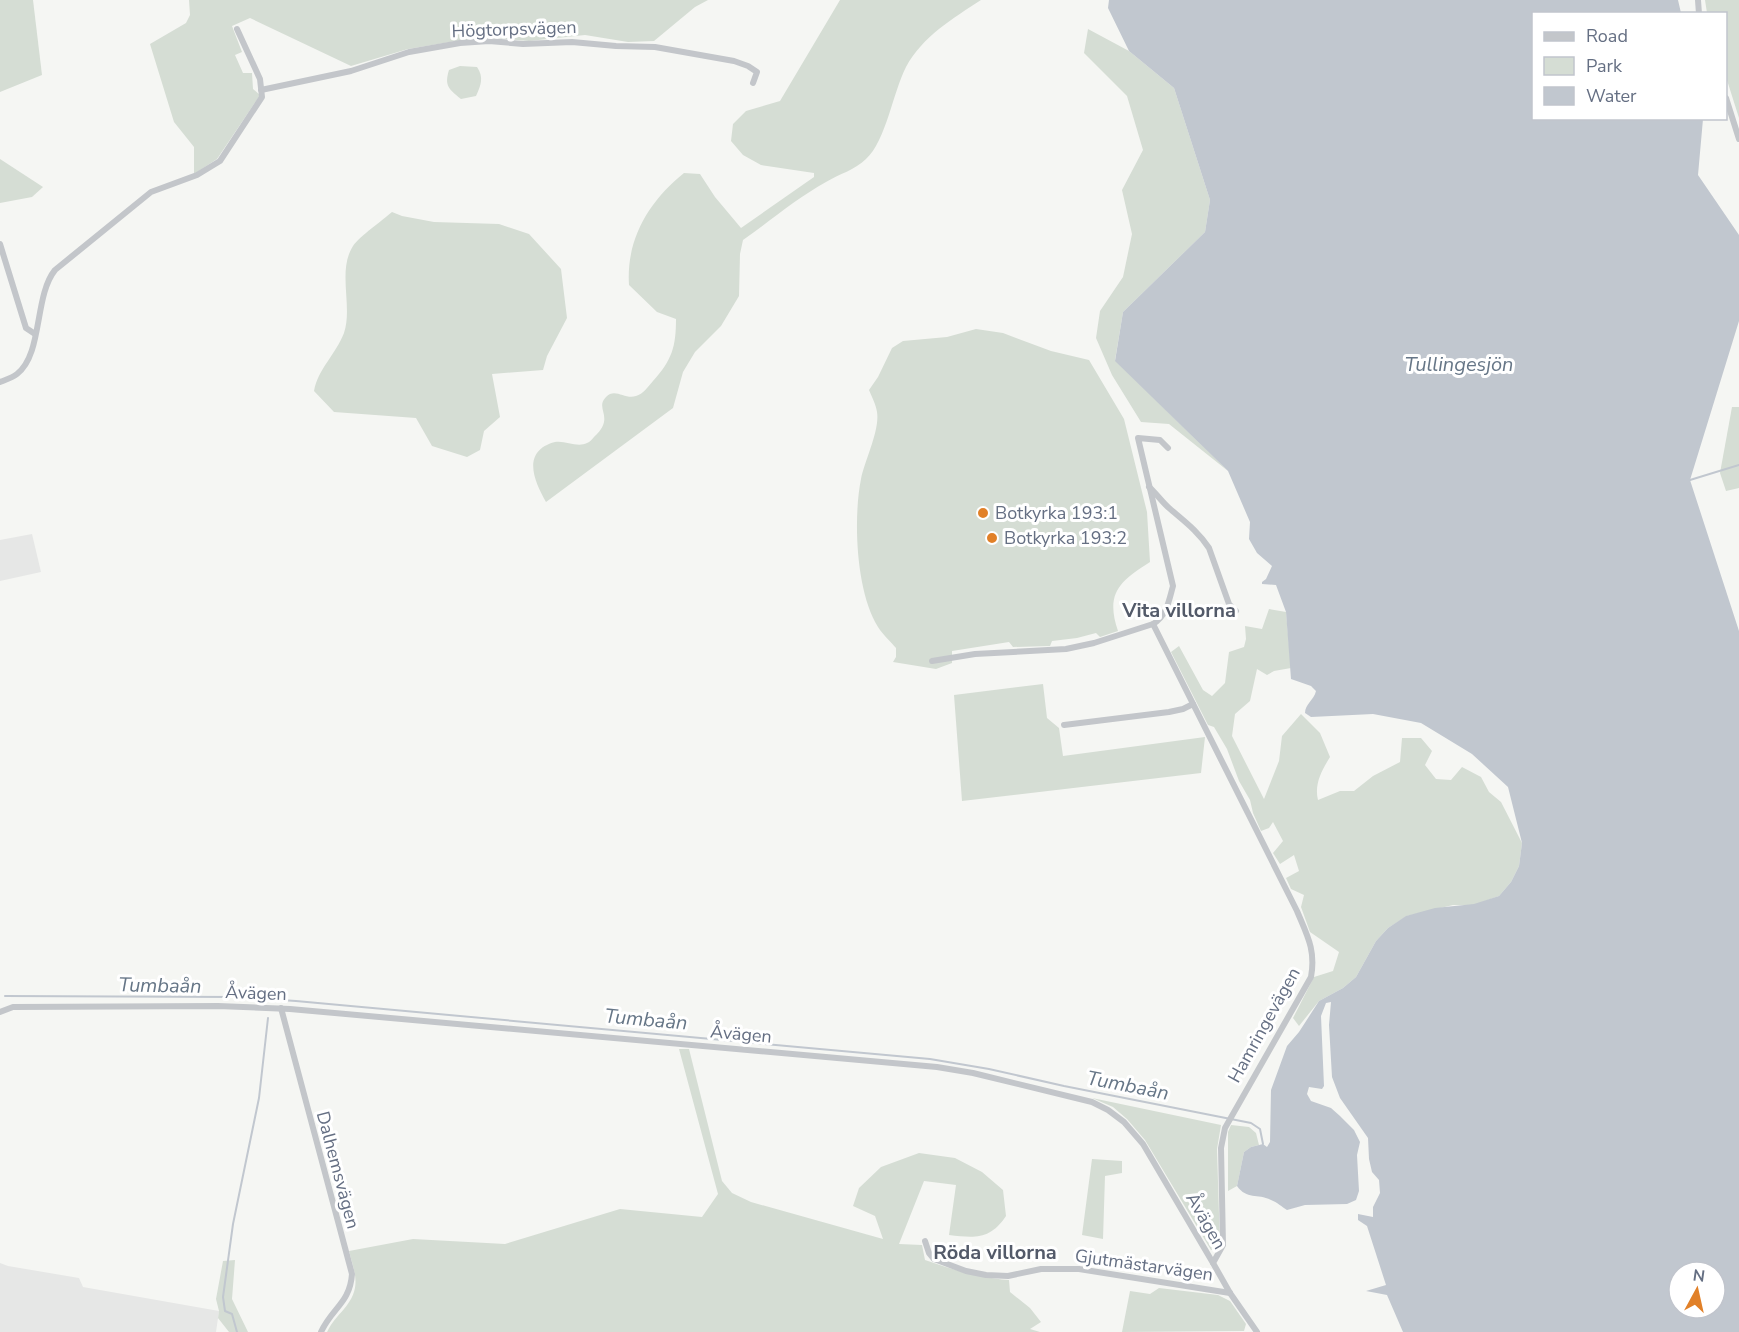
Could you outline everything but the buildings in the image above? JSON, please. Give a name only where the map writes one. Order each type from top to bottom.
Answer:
[{"type":"street","points":[[0,382],[16,375],[30,355],[46,286],[55,270],[151,192],[197,175],[220,161],[262,97],[260,79],[237,29]]},
{"type":"street","name":"Högtorpsvägen","points":[[261,90],[351,71],[409,52],[460,43],[489,41],[524,44],[572,42],[655,47],[734,61],[748,66],[757,72],[753,83]]},
{"type":"street","points":[[1727,104],[1739,137]]},
{"type":"street","points":[[0,244],[26,328],[35,334]]},
{"type":"street","points":[[932,661],[975,654],[1066,649],[1094,643],[1153,624],[1163,615],[1173,586],[1138,438],[1160,440],[1167,448]]},
{"type":"street","points":[[1149,486],[1204,540],[1229,604],[1236,610]]},
{"type":"street","name":"Hamringevägen","points":[[1153,624],[1296,911],[1311,944],[1314,962],[1311,977],[1225,1128],[1221,1148],[1223,1245],[1213,1263]]},
{"type":"street","points":[[1064,725],[1169,712],[1193,704]]},
{"type":"street","name":"Åvägen","points":[[0,1012],[13,1007],[281,1008],[937,1067],[972,1073],[1092,1102],[1124,1122],[1143,1144],[1213,1263]]},
{"type":"street","name":"Dalhemsvägen","points":[[281,1008],[352,1274],[351,1288],[346,1298],[328,1317],[321,1332]]},
{"type":"street","name":"Gjutmästarvägen","points":[[925,1241],[934,1259],[966,1271],[986,1275],[1008,1276],[1041,1269],[1079,1269],[1230,1293]]},
{"type":"street","points":[[1213,1263],[1257,1332]]},
{"type":"shaded area","points":[[32,534],[41,572],[0,581],[0,540]]},
{"type":"shaded area","points":[[0,1263],[79,1278],[83,1287],[219,1311],[216,1332],[0,1332]]},
{"type":"green space","points":[[0,0],[33,0],[42,75],[0,92]]},
{"type":"green space","points":[[189,0],[708,0],[695,7],[654,41],[628,42],[585,35],[529,41],[495,38],[456,41],[408,49],[351,66],[250,18],[232,26],[242,52],[235,55],[243,73],[252,73],[253,89],[260,95],[217,159],[194,174],[194,147],[174,122],[150,44],[186,23],[190,15]]},
{"type":"green space","points":[[840,0],[981,0],[939,29],[913,56],[901,77],[879,141],[866,159],[805,195],[743,240],[740,254],[739,296],[721,326],[695,352],[683,372],[673,408],[546,502],[533,468],[538,452],[544,446],[555,442],[579,445],[589,442],[603,424],[602,406],[606,397],[613,393],[632,397],[641,394],[669,360],[672,353],[676,319],[657,312],[629,285],[631,252],[636,237],[642,222],[660,196],[684,173],[700,174],[715,197],[741,228],[814,177],[814,173],[761,165],[743,155],[731,141],[733,124],[746,111],[780,101]]},
{"type":"green space","points":[[1705,0],[1739,0],[1739,118],[1727,80],[1727,12],[1707,12]]},
{"type":"green space","points":[[1088,29],[1129,51],[1174,88],[1210,200],[1205,232],[1123,312],[1115,360],[1228,471],[1169,424],[1141,422],[1112,375],[1096,338],[1100,311],[1123,277],[1132,234],[1122,190],[1143,150],[1127,96],[1084,53]]},
{"type":"green space","points":[[460,66],[477,67],[481,81],[476,96],[461,99],[447,84],[449,70]]},
{"type":"green space","points":[[0,159],[43,187],[32,197],[0,203]]},
{"type":"green space","points":[[392,212],[434,222],[499,224],[529,234],[561,269],[567,318],[547,356],[543,370],[492,374],[500,417],[484,431],[480,450],[467,457],[432,446],[416,418],[334,412],[314,391],[319,376],[344,333],[347,312],[345,277],[348,256],[356,242]]},
{"type":"green space","points":[[976,329],[1003,333],[1051,351],[1089,360],[1124,419],[1147,512],[1150,562],[1131,575],[1118,589],[1113,607],[1118,631],[1100,637],[1096,633],[1052,641],[1050,646],[1013,647],[1009,642],[952,651],[952,663],[936,669],[893,662],[896,657],[896,648],[880,630],[871,612],[865,595],[858,555],[857,514],[861,479],[877,419],[876,407],[869,390],[892,348],[903,341],[947,337]]},
{"type":"green space","points":[[1732,407],[1739,407],[1739,488],[1726,491],[1720,473]]},
{"type":"green space","points":[[1269,609],[1286,612],[1291,668],[1274,671],[1267,675],[1257,669],[1250,701],[1235,714],[1232,736],[1264,799],[1279,761],[1282,736],[1301,714],[1320,733],[1330,757],[1318,783],[1318,800],[1340,791],[1354,791],[1373,776],[1400,762],[1402,738],[1421,738],[1432,751],[1425,765],[1436,779],[1451,780],[1462,767],[1481,777],[1489,792],[1501,802],[1522,843],[1519,866],[1511,882],[1499,896],[1474,905],[1453,905],[1407,916],[1388,928],[1376,941],[1356,977],[1343,988],[1319,1001],[1299,1026],[1293,1018],[1314,977],[1333,971],[1339,952],[1310,932],[1301,907],[1304,895],[1291,889],[1286,878],[1299,871],[1294,855],[1280,864],[1273,853],[1283,841],[1273,822],[1269,828],[1261,831],[1227,749],[1214,727],[1208,725],[1171,652],[1179,646],[1203,690],[1212,696],[1225,683],[1229,652],[1244,647],[1245,626],[1262,629]]},
{"type":"green space","points":[[1043,684],[1047,718],[1059,728],[1063,756],[1205,737],[1201,773],[962,801],[954,695]]},
{"type":"green space","points":[[679,1049],[689,1049],[722,1181],[732,1193],[751,1202],[883,1239],[875,1216],[853,1206],[859,1188],[881,1167],[919,1153],[955,1158],[982,1172],[1003,1190],[1006,1216],[994,1230],[974,1237],[949,1235],[956,1185],[924,1181],[899,1244],[922,1245],[925,1260],[936,1264],[977,1275],[1009,1280],[1010,1292],[1030,1308],[1041,1322],[1030,1329],[1040,1332],[327,1332],[350,1301],[355,1287],[355,1274],[349,1251],[413,1239],[505,1244],[620,1209],[702,1217],[718,1194]]},
{"type":"green space","points":[[1092,1098],[1221,1125],[1217,1149],[1220,1247],[1211,1250],[1145,1140],[1127,1119],[1113,1107]]},
{"type":"green space","points":[[1231,1125],[1249,1127],[1256,1133],[1259,1145],[1244,1152],[1237,1186],[1228,1191],[1228,1132]]},
{"type":"green space","points":[[1092,1159],[1122,1161],[1122,1173],[1105,1176],[1103,1239],[1082,1235]]},
{"type":"green space","points":[[235,1260],[232,1299],[248,1332],[229,1332],[218,1318],[216,1299],[223,1261]]},
{"type":"green space","points":[[1159,1288],[1218,1295],[1230,1301],[1246,1324],[1244,1331],[1122,1332],[1130,1291],[1150,1294]]},
{"type":"water","name":"Tullingesjön","points":[[1109,0],[1678,0],[1681,12],[1532,12],[1532,120],[1703,120],[1698,175],[1739,235],[1739,321],[1690,480],[1739,631],[1739,1332],[1403,1332],[1387,1295],[1366,1291],[1386,1285],[1367,1226],[1358,1220],[1358,1214],[1373,1217],[1373,1207],[1380,1193],[1379,1180],[1372,1172],[1368,1138],[1340,1098],[1332,1077],[1329,1025],[1331,1002],[1326,1003],[1321,1016],[1324,1086],[1322,1089],[1309,1087],[1307,1094],[1311,1101],[1331,1108],[1340,1116],[1354,1130],[1360,1142],[1357,1155],[1359,1191],[1356,1200],[1347,1204],[1305,1205],[1287,1210],[1266,1198],[1248,1195],[1237,1186],[1244,1152],[1251,1147],[1263,1144],[1267,1147],[1270,1142],[1271,1090],[1287,1046],[1319,1001],[1343,988],[1356,977],[1376,941],[1388,928],[1406,916],[1435,908],[1474,904],[1499,896],[1511,882],[1519,866],[1522,843],[1508,787],[1472,754],[1421,723],[1373,714],[1311,717],[1305,713],[1316,691],[1311,686],[1291,679],[1286,612],[1276,585],[1262,584],[1272,566],[1257,553],[1249,539],[1250,522],[1228,471],[1115,361],[1123,312],[1205,232],[1210,200],[1174,88],[1129,51],[1108,8]]},
{"type":"waterway","points":[[1690,480],[1739,465]]},
{"type":"waterway","name":"Tumbaån","points":[[5,996],[234,997],[296,1001],[930,1059],[1251,1123],[1260,1129],[1263,1144]]},
{"type":"waterway","points":[[237,1332],[232,1314],[225,1311],[223,1297],[233,1224],[259,1098],[268,1018]]},
{"type":"place","name":"Botkyrka 193:1","points":[[983,513]]},
{"type":"place","name":"Botkyrka 193:2","points":[[992,538]]},
{"type":"district","name":"Vita villorna","points":[[1179,610]]},
{"type":"district","name":"Röda villorna","points":[[995,1252]]}]
